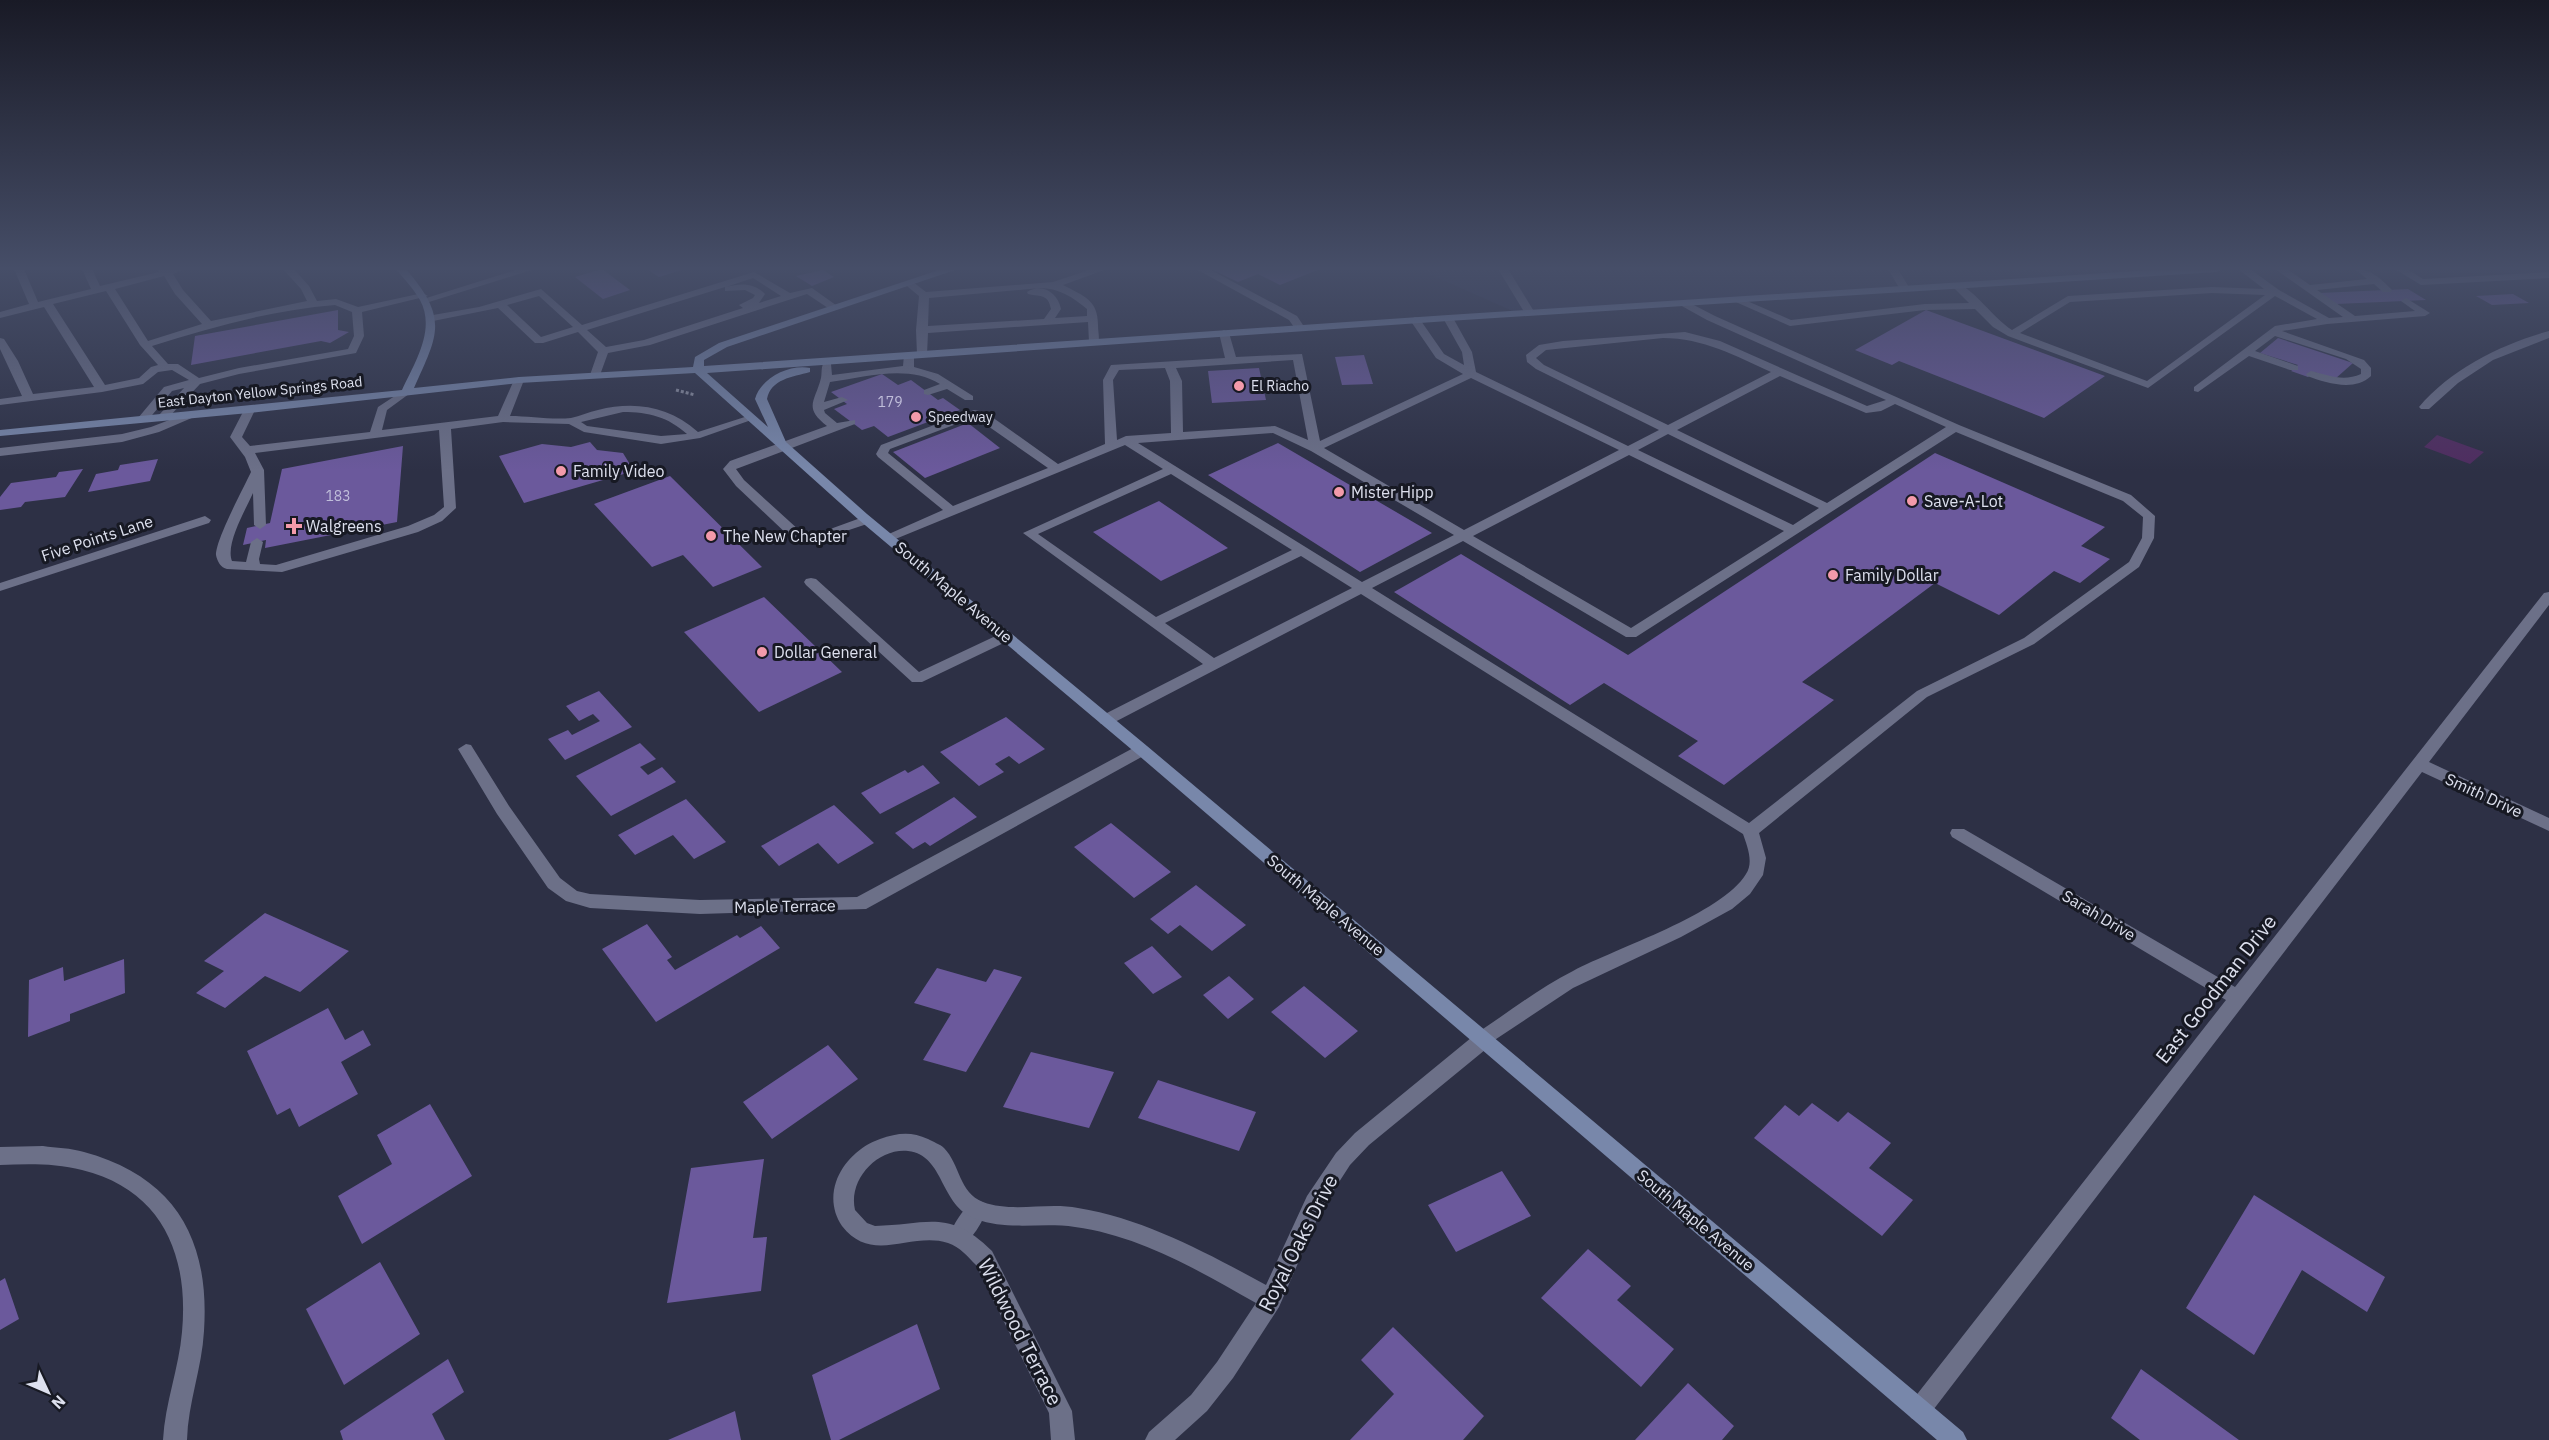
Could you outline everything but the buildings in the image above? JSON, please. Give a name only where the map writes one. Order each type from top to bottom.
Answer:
[{"type":"main road","points":[[408,391],[431,336]]},
{"type":"main road","points":[[698,370],[699,359],[723,345],[750,336]]},
{"type":"main road","name":"East Dayton Yellow Springs Road","points":[[0,433],[249,410],[519,380],[698,370],[1178,336]]},
{"type":"main road","points":[[783,447],[761,399],[762,392],[770,382],[782,376],[865,357]]},
{"type":"main road","name":"South Maple Avenue","points":[[698,370],[866,520],[1007,636],[1484,1039],[1954,1440]]},
{"type":"street","points":[[66,336],[76,349],[86,369],[102,389]]},
{"type":"street","points":[[140,336],[145,345],[170,366],[197,381]]},
{"type":"street","points":[[145,345],[173,336]]},
{"type":"street","points":[[144,418],[168,388],[352,351],[359,336]]},
{"type":"street","points":[[534,336],[539,341],[556,336]]},
{"type":"street","points":[[589,336],[604,351]]},
{"type":"street","points":[[604,351],[646,343],[667,336]]},
{"type":"street","points":[[921,336],[922,354]]},
{"type":"street","points":[[1094,336],[1094,342]]},
{"type":"street","points":[[1225,336],[1231,360]]},
{"type":"street","points":[[1427,336],[1440,356],[1471,374],[1795,531]]},
{"type":"street","points":[[1458,336],[1467,352],[1471,374]]},
{"type":"street","points":[[1650,336],[1543,347],[1530,357],[1532,362],[1540,368],[1828,508]]},
{"type":"street","points":[[1690,336],[1716,343],[1866,410],[1877,409],[1895,400]]},
{"type":"street","points":[[1126,440],[1750,831],[1922,694],[2029,641],[2134,564],[2148,538],[2149,516],[2127,498],[1955,427],[1752,336]]},
{"type":"street","points":[[2018,336],[2148,385],[2214,336]]},
{"type":"street","points":[[2198,389],[2268,336]]},
{"type":"street","points":[[2287,336],[2350,357],[2366,368],[2366,376],[2349,382],[2332,381],[2311,374]]},
{"type":"street","points":[[2425,407],[2454,381],[2489,358],[2544,336]]},
{"type":"street","points":[[0,341],[13,361],[29,398]]},
{"type":"street","points":[[595,375],[604,351]]},
{"type":"street","points":[[2247,352],[2294,368]]},
{"type":"street","points":[[908,369],[909,355]]},
{"type":"street","points":[[1111,446],[1108,380],[1115,368],[1298,356],[1315,448]]},
{"type":"street","points":[[1169,364],[1176,381],[1177,436]]},
{"type":"street","points":[[0,402],[102,389],[143,381],[155,369],[170,366]]},
{"type":"street","points":[[827,366],[826,379],[818,398],[818,408],[819,414],[835,428]]},
{"type":"street","points":[[826,379],[908,369],[934,376],[969,398]]},
{"type":"street","points":[[893,382],[921,372]]},
{"type":"street","points":[[1106,720],[1780,372]]},
{"type":"street","points":[[1315,448],[1471,374]]},
{"type":"street","points":[[503,419],[519,380]]},
{"type":"street","points":[[163,417],[197,381]]},
{"type":"street","points":[[928,392],[948,385]]},
{"type":"street","points":[[375,435],[382,409],[408,391]]},
{"type":"street","points":[[818,408],[842,400]]},
{"type":"street","points":[[249,450],[503,419],[572,421],[616,408],[660,412],[675,419],[696,436]]},
{"type":"street","points":[[249,410],[236,437],[249,450],[258,470],[260,525]]},
{"type":"street","points":[[952,511],[882,454],[885,447],[974,414],[981,414],[1056,468]]},
{"type":"street","points":[[0,452],[122,438],[155,430],[190,415]]},
{"type":"street","points":[[572,421],[584,429],[661,440],[696,436],[751,418]]},
{"type":"street","points":[[850,422],[734,464],[729,469],[740,483],[795,534],[802,537],[820,536],[866,520]]},
{"type":"street","points":[[258,470],[231,527],[223,555],[227,565],[277,569],[413,529],[438,518],[450,508],[445,426]]},
{"type":"street","points":[[888,537],[1126,440],[1275,429],[1315,448],[1631,634],[1955,427]]},
{"type":"street","points":[[1172,469],[1029,533],[1214,665]]},
{"type":"street","name":"Five Points Lane","points":[[0,588],[205,520]]},
{"type":"street","points":[[254,567],[252,560],[257,542]]},
{"type":"street","points":[[1155,623],[1302,550]]},
{"type":"street","points":[[811,582],[917,679],[1007,636]]},
{"type":"street","name":"East Goodman Drive","points":[[1919,1410],[2549,596]]},
{"type":"street","name":"Maple Terrace","points":[[466,749],[503,810],[561,890],[590,901],[700,908],[860,904],[1142,750]]},
{"type":"street","name":"Smith Drive","points":[[2419,764],[2549,825]]},
{"type":"street","name":"Royal Oaks Drive","points":[[1157,1440],[1199,1404],[1225,1370],[1271,1299],[1326,1181],[1362,1139],[1484,1039],[1578,976],[1665,937],[1730,902],[1755,876],[1759,856],[1750,831]]},
{"type":"street","name":"Sarah Drive","points":[[1959,833],[2238,998]]},
{"type":"street","points":[[977,1210],[960,1235],[931,1230],[892,1237],[875,1236],[859,1230],[848,1218],[843,1201],[845,1184],[861,1160],[882,1146],[908,1142],[921,1144],[938,1155],[956,1192],[977,1210],[999,1215],[1039,1214],[1076,1217],[1128,1229],[1176,1247],[1271,1299]]},
{"type":"street","points":[[0,1156],[22,1154],[71,1157],[113,1170],[138,1184],[156,1199],[173,1220],[189,1256],[195,1296],[194,1331],[176,1440]]},
{"type":"street","name":"Wildwood Terrace","points":[[960,1235],[976,1246],[984,1258],[1060,1411],[1063,1440]]},
{"type":"shaded area","points":[[2437,435],[2484,452],[2470,464],[2424,447]]},
{"type":"place","name":"El Riacho","points":[[1239,386]]},
{"type":"place","name":"Speedway","points":[[916,417]]},
{"type":"place","name":"Family Video","points":[[561,471]]},
{"type":"place","name":"Mister Hipp","points":[[1339,492]]},
{"type":"place","name":"Save-A-Lot","points":[[1912,501]]},
{"type":"place","name":"Walgreens","points":[[294,526]]},
{"type":"place","name":"The New Chapter","points":[[711,536]]},
{"type":"place","name":"Family Dollar","points":[[1833,575]]},
{"type":"place","name":"Dollar General","points":[[762,652]]}]
